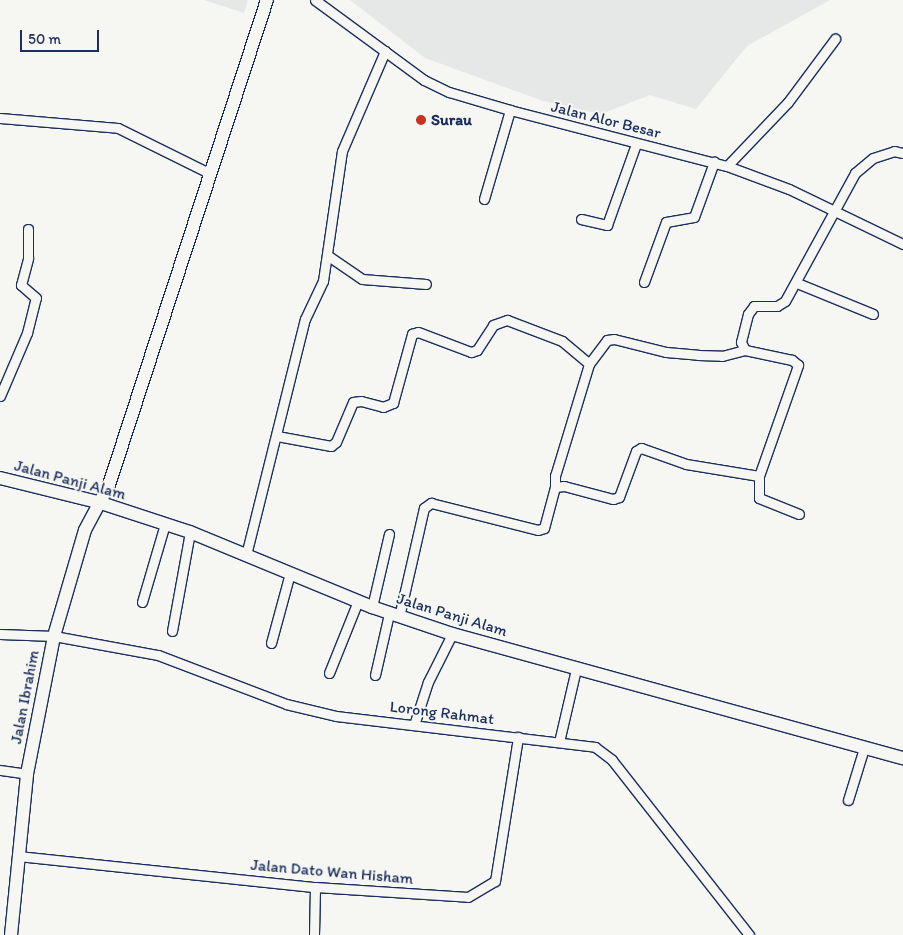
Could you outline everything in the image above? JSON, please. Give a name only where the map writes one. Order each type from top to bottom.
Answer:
[{"type":"main road","name":"Jalan Ibrahim","points":[[11,935],[27,774],[54,636],[85,530],[98,502],[109,485],[209,173],[267,0]]},
{"type":"main road","name":"Jalan Panji Alam","points":[[0,478],[98,502],[190,532],[372,607],[452,634],[903,758]]},
{"type":"street","name":"Jalan Alor Besar","points":[[316,0],[424,80],[449,92],[636,144],[726,166],[834,210],[903,244]]},
{"type":"street","points":[[726,166],[788,102],[835,39]]},
{"type":"street","points":[[246,555],[306,319],[323,281],[342,152],[385,51]]},
{"type":"street","points":[[484,199],[510,110]]},
{"type":"street","points":[[0,118],[118,128],[209,173]]},
{"type":"street","points":[[581,219],[607,225],[636,144]]},
{"type":"street","points":[[745,350],[741,342],[748,314],[754,306],[777,306],[785,301],[797,283],[855,173],[873,158],[894,151],[903,153]]},
{"type":"street","points":[[644,282],[666,222],[694,217],[714,162]]},
{"type":"street","points":[[0,396],[27,333],[36,298],[21,285],[28,258],[28,229]]},
{"type":"street","points":[[327,255],[362,279],[426,284]]},
{"type":"street","points":[[797,283],[873,314]]},
{"type":"street","points":[[277,436],[330,446],[336,442],[353,402],[361,401],[383,407],[394,403],[412,334],[418,332],[471,352],[477,350],[493,326],[507,320],[562,342],[589,364]]},
{"type":"street","points":[[374,676],[394,615],[424,508],[431,503],[443,504],[538,530],[544,528],[555,488],[555,476],[589,364],[600,345],[614,339],[666,352],[722,356],[745,350],[792,360],[798,365],[758,476],[759,498],[799,514]]},
{"type":"street","points":[[555,488],[564,486],[613,499],[619,497],[636,452],[641,448],[686,464],[758,476]]},
{"type":"street","points":[[142,602],[165,524]]},
{"type":"street","points":[[172,631],[190,532]]},
{"type":"street","points":[[372,607],[389,534]]},
{"type":"street","points":[[271,643],[290,573]]},
{"type":"street","points":[[329,672],[358,601]]},
{"type":"street","name":"Lorong Rahmat","points":[[0,634],[54,636],[158,655],[266,698],[308,710],[559,742],[604,751],[748,935]]},
{"type":"street","points":[[414,725],[428,682],[452,634]]},
{"type":"street","points":[[559,742],[576,669]]},
{"type":"street","name":"Jalan Dato Wan Hisham","points":[[18,856],[315,887],[468,897],[495,880],[518,737]]},
{"type":"street","points":[[848,800],[864,748]]},
{"type":"street","points":[[0,770],[27,774]]},
{"type":"street","points":[[314,935],[315,887]]},
{"type":"shaded area","points":[[204,0],[248,0],[244,13]]},
{"type":"shaded area","points":[[350,0],[830,0],[747,46],[696,109],[650,95],[601,114],[543,101],[425,58]]},
{"type":"place","name":"Surau","points":[[421,120]]}]
